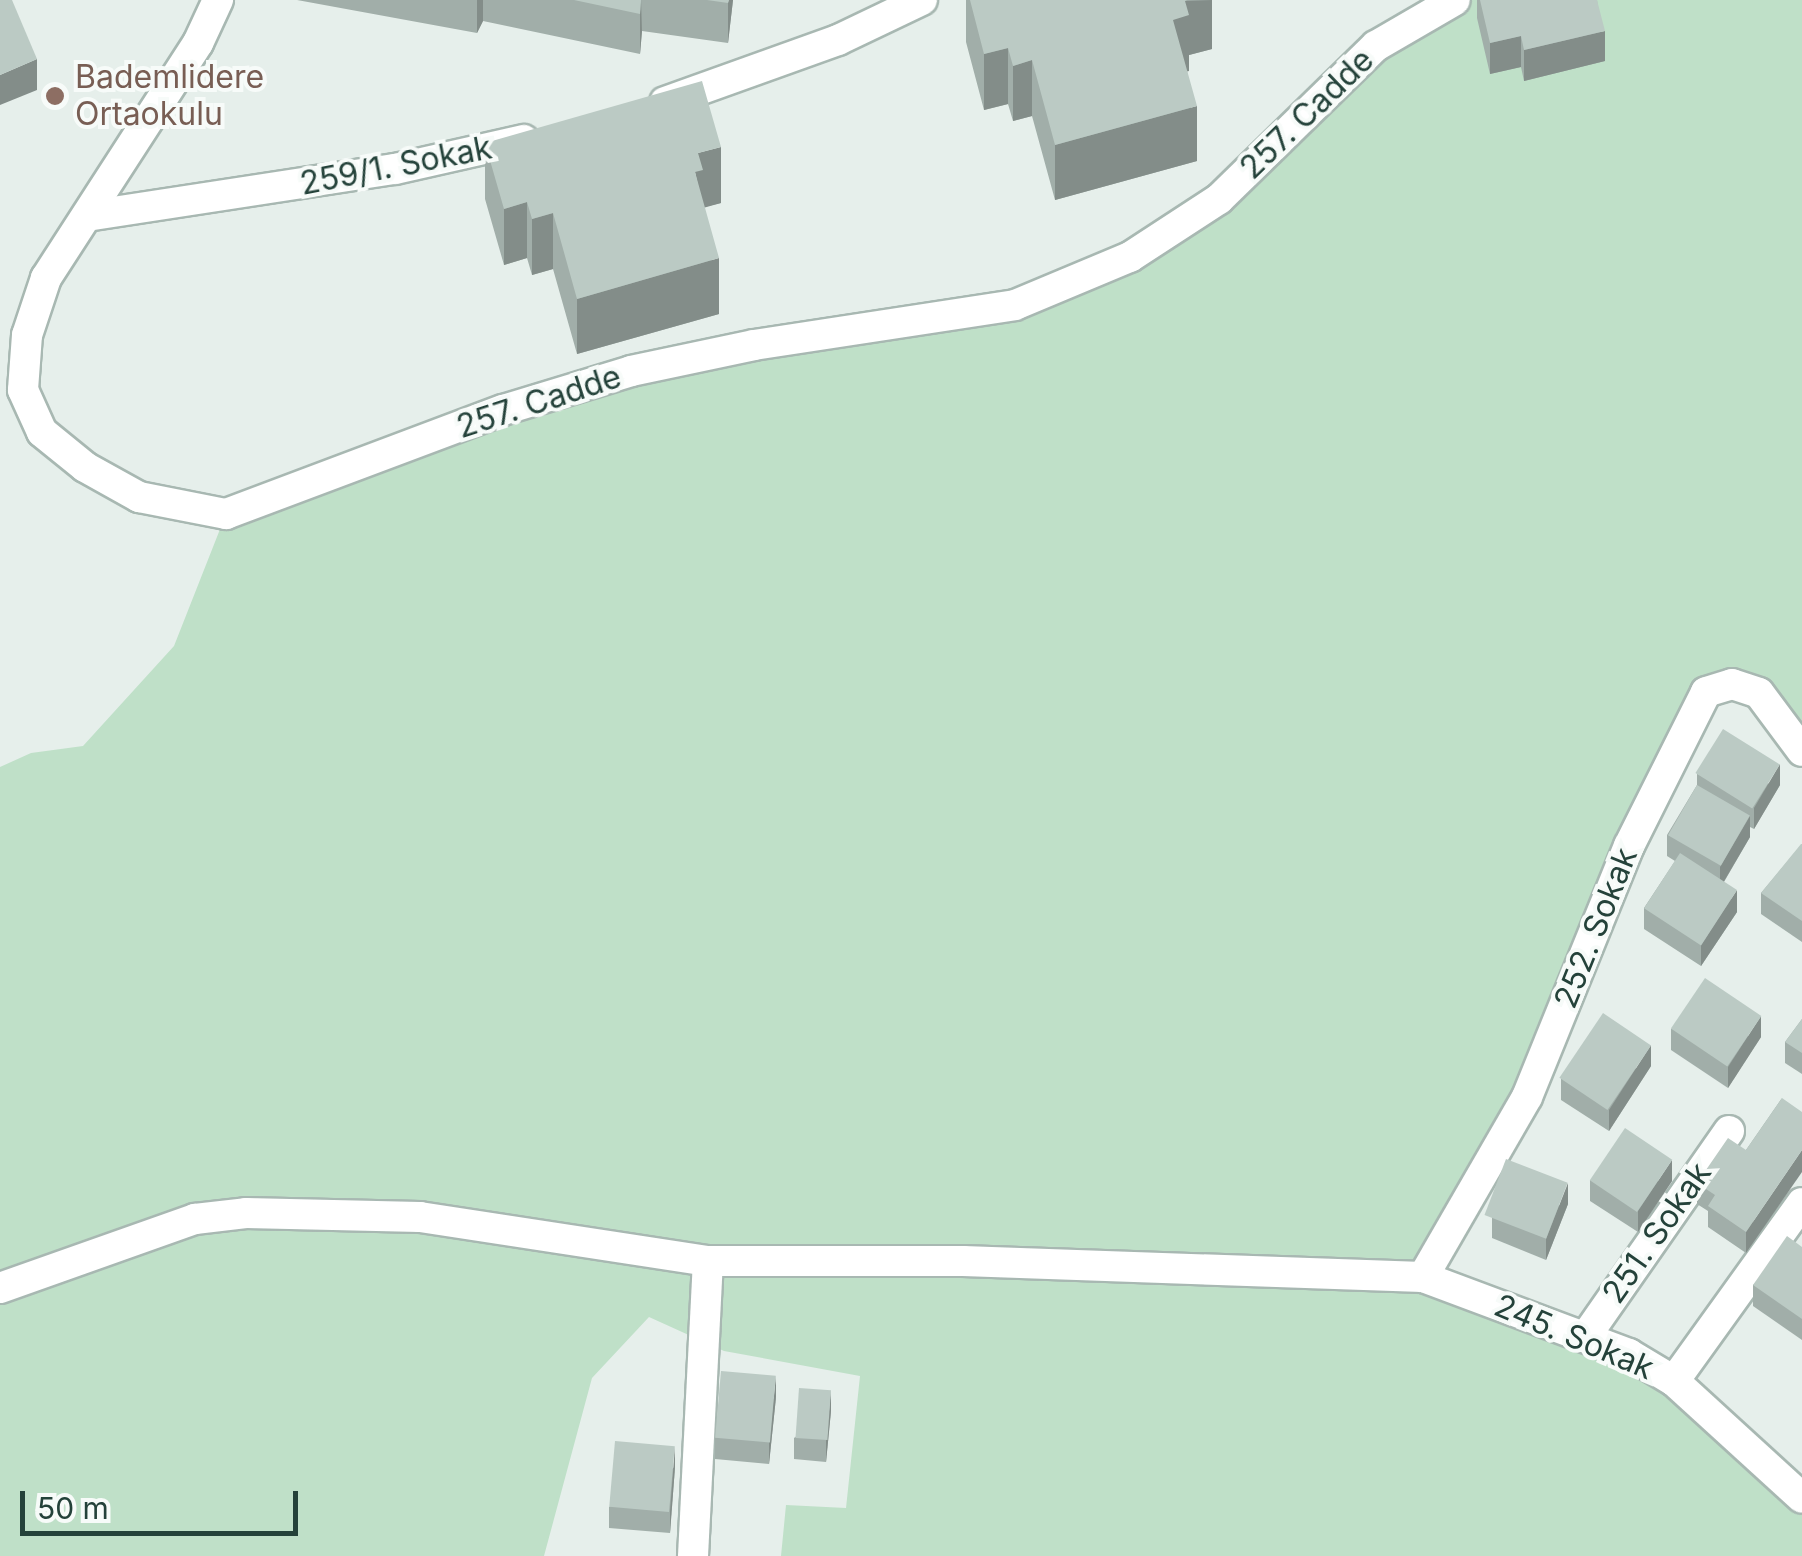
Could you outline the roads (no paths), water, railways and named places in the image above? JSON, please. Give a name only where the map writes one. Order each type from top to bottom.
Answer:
[{"type":"street","name":"257. Cadde","points":[[218,0],[198,42],[46,278],[26,335],[23,390],[42,432],[85,467],[139,497],[226,514],[503,410],[631,371],[754,345],[1015,305],[1130,256],[1219,198],[1376,46],[1455,0]]},
{"type":"street","points":[[640,110],[725,84],[922,0]]},
{"type":"street","name":"259/1. Sokak","points":[[87,216],[395,169],[553,134]]},
{"type":"street","name":"252. Sokak","points":[[1423,1277],[1527,1096],[1630,846],[1706,692],[1732,684],[1759,692],[1802,752]]},
{"type":"street","name":"251. Sokak","points":[[1586,1336],[1728,1131]]},
{"type":"street","points":[[1674,1380],[1802,1204]]},
{"type":"street","name":"245. Sokak","points":[[0,1288],[195,1219],[246,1212],[420,1217],[708,1261],[964,1261],[1423,1277],[1586,1336],[1674,1380],[1802,1498]]},
{"type":"street","points":[[693,1556],[708,1261]]},
{"type":"place","name":"Bademlidere Ortaokulu","points":[[55,96]]}]
